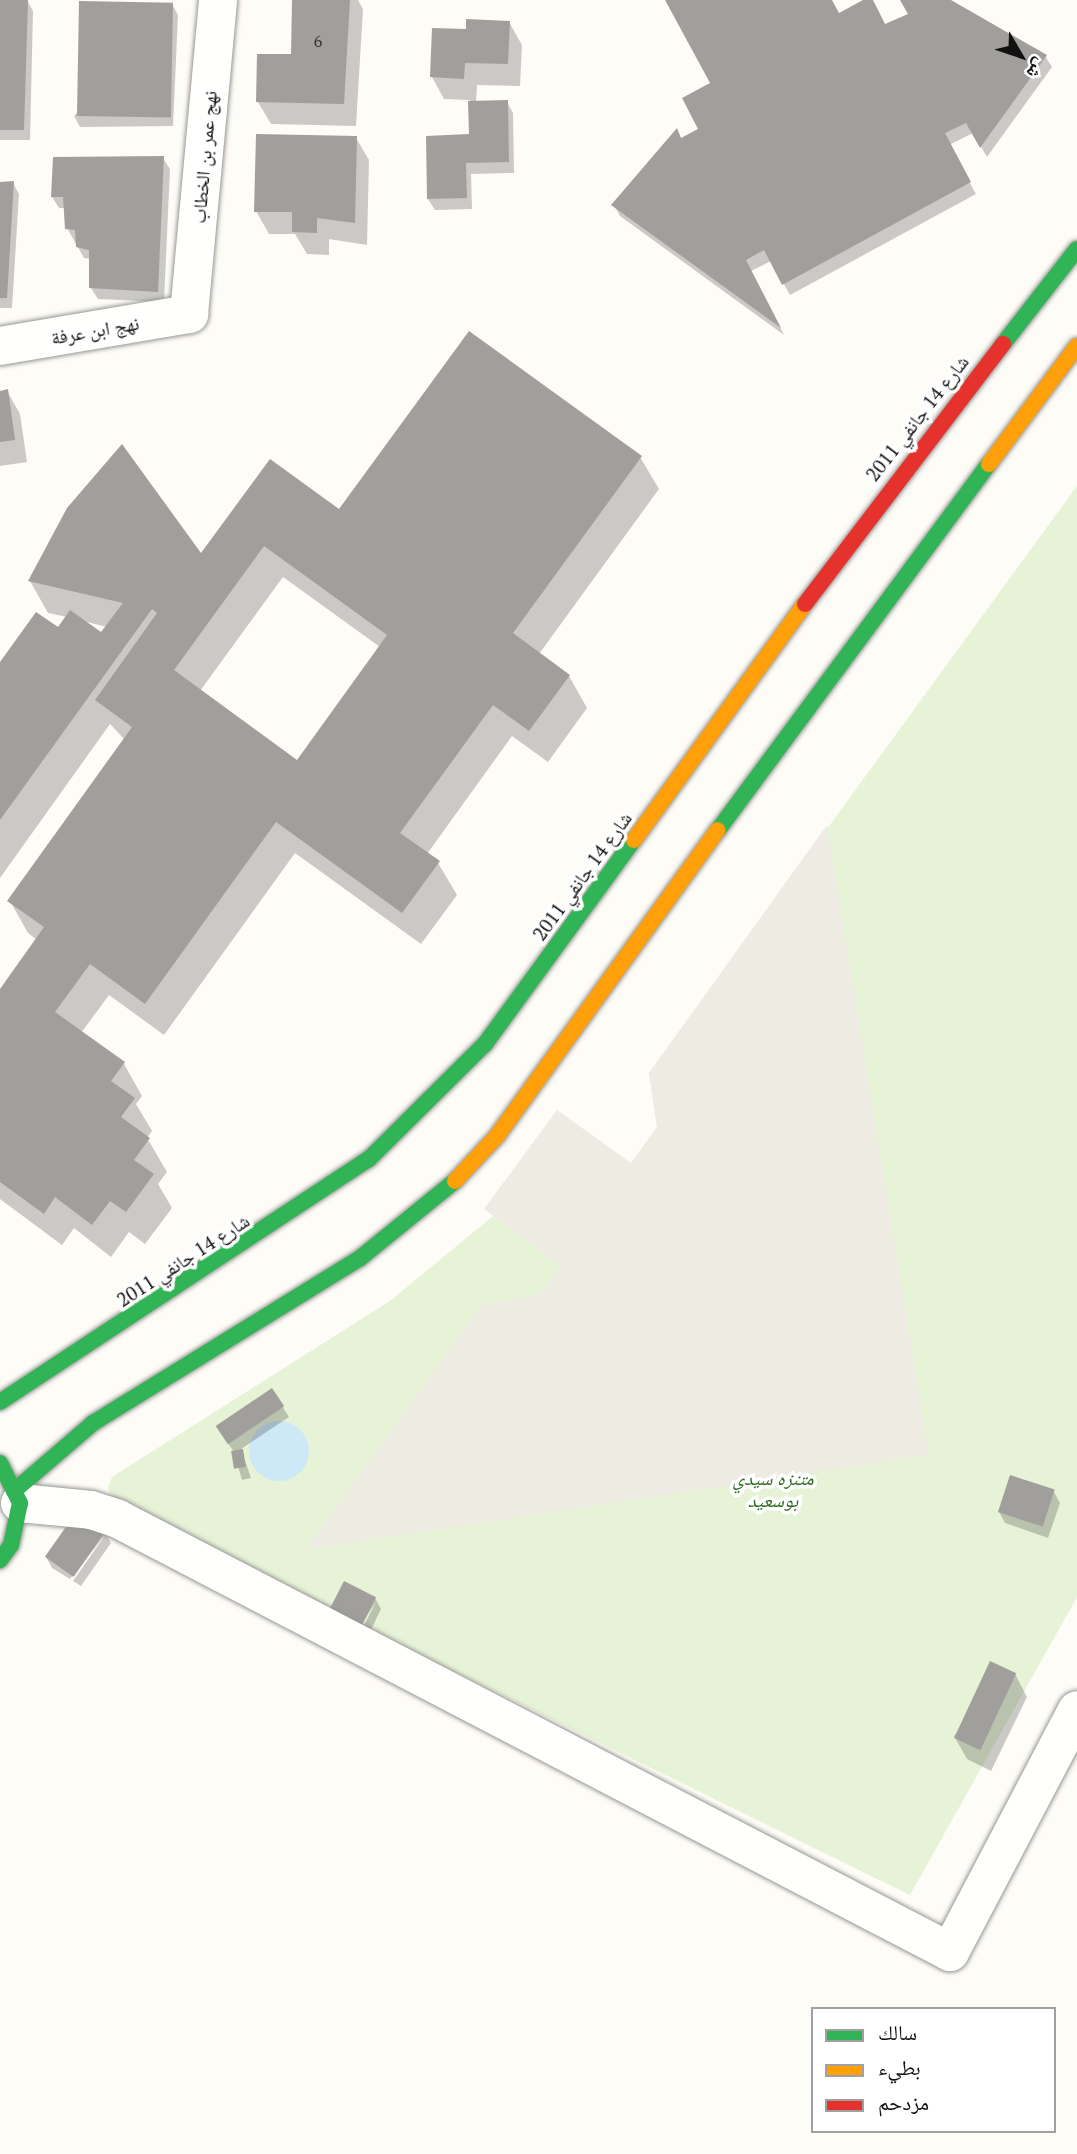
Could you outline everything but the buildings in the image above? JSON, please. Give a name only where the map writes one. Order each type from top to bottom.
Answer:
[{"type":"main road","name":"شارع 14 جانفي 2011","points":[[0,1402],[369,1159],[485,1044],[891,485],[1077,249]]},
{"type":"main road","points":[[17,1497],[93,1423],[359,1259],[454,1181],[488,1145],[1077,346]]},
{"type":"main road","points":[[0,1463],[17,1497],[11,1545],[0,1560]]},
{"type":"street","name":"نهج عمر بن الخطاب","points":[[189,314],[218,0]]},
{"type":"street","name":"نهج ابن عرفة","points":[[0,346],[189,314]]},
{"type":"street","points":[[17,1497],[91,1510],[118,1519],[950,1952],[1077,1710]]},
{"type":"green space","name":"متنزه سيدي بوسعيد","points":[[1077,486],[1077,1597],[910,1895],[121,1508],[110,1497],[108,1488],[112,1477],[390,1301],[493,1216],[560,1265],[657,1127],[649,1073]]},
{"type":"shaded area","points":[[827,825],[929,1455],[305,1550],[481,1305],[540,1294],[560,1266],[484,1209],[557,1110],[631,1163],[657,1127],[649,1073]]},
{"type":"water","points":[[279,1421],[291,1423],[304,1434],[309,1451],[307,1463],[296,1476],[279,1481],[267,1479],[254,1468],[249,1451],[251,1439],[262,1426]]},
{"type":"traffic: fast","points":[[1003,344],[1077,249]]},
{"type":"traffic: fast","points":[[718,830],[989,464]]},
{"type":"traffic: fast","points":[[0,1402],[369,1159],[485,1044],[634,840]]},
{"type":"traffic: fast","points":[[14,1491],[93,1423],[359,1259],[455,1181]]},
{"type":"traffic: fast","points":[[0,1463],[20,1503],[11,1545],[0,1560]]},
{"type":"traffic: slow","points":[[989,464],[1077,346]]},
{"type":"traffic: slow","points":[[634,840],[805,604]]},
{"type":"traffic: slow","points":[[455,1181],[497,1136],[718,830]]},
{"type":"traffic: jam","points":[[805,604],[1003,344]]}]
